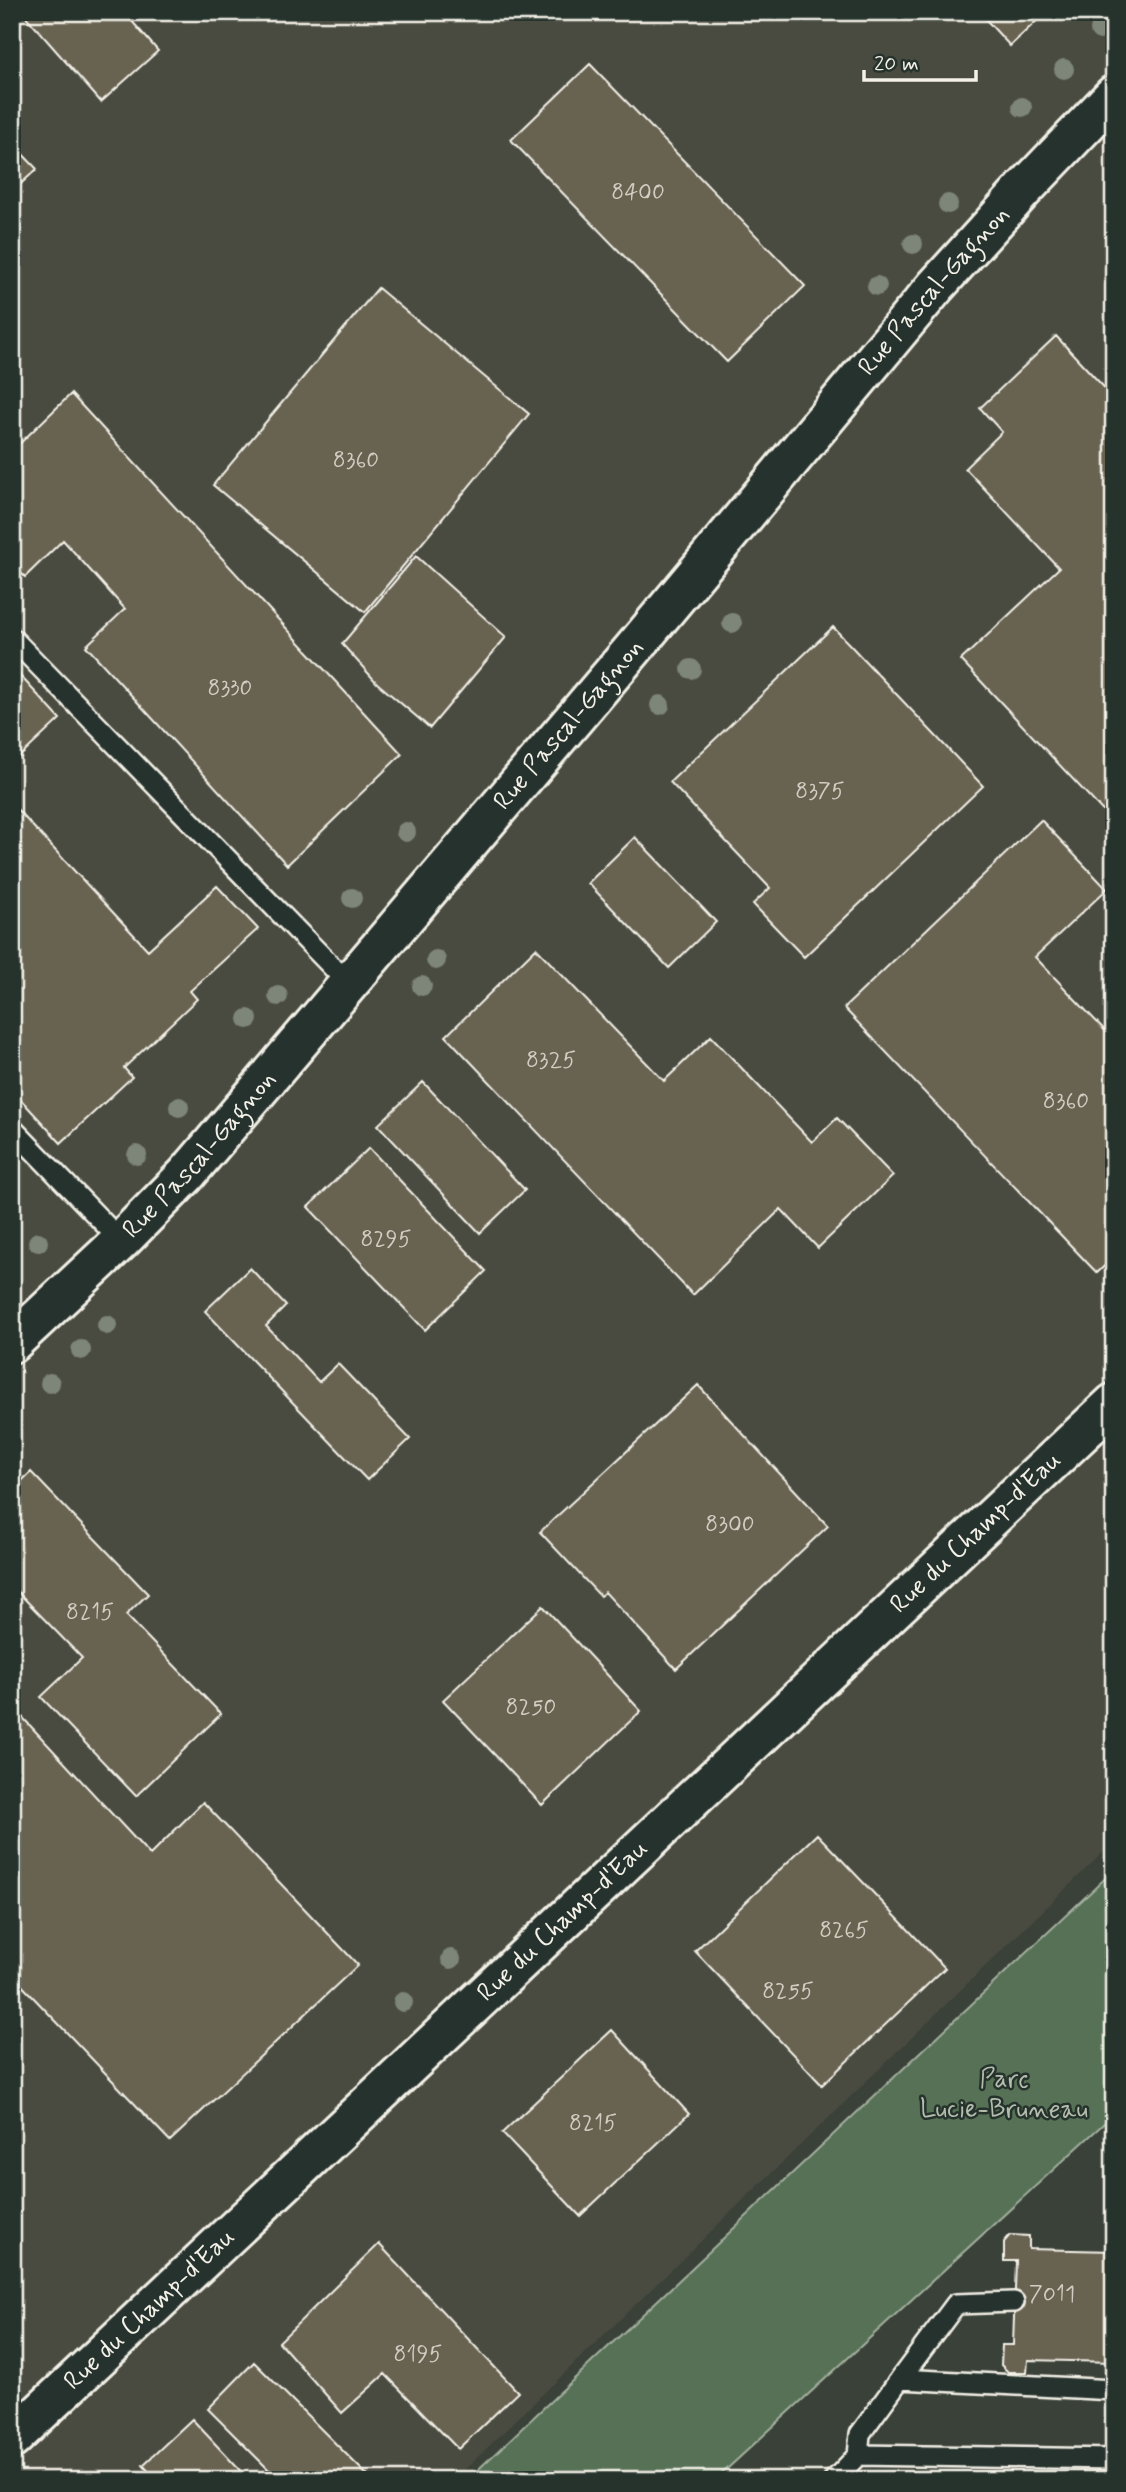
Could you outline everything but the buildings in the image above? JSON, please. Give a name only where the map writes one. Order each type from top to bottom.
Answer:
[{"type":"street","name":"Rue Pascal-Gagnon","points":[[12,1343],[121,1241],[186,1175],[642,638],[936,286],[1114,95]]},
{"type":"street","name":"Rue du Champ-d'Eau","points":[[12,2439],[1114,1403]]},
{"type":"lane","points":[[12,638],[349,984]]},
{"type":"lane","points":[[12,1128],[121,1241]]},
{"type":"lane","points":[[834,2480],[858,2455],[860,2434],[956,2304],[1014,2302]]},
{"type":"lane","points":[[900,2379],[1114,2390]]},
{"type":"lane","points":[[858,2455],[1114,2459]]},
{"type":"shaded area","points":[[12,12],[1114,12],[1114,1842],[454,2480],[12,2480]]},
{"type":"green space","name":"Parc Lucie-Bruneau","points":[[1114,1870],[1114,2114],[715,2480],[467,2480]]}]
